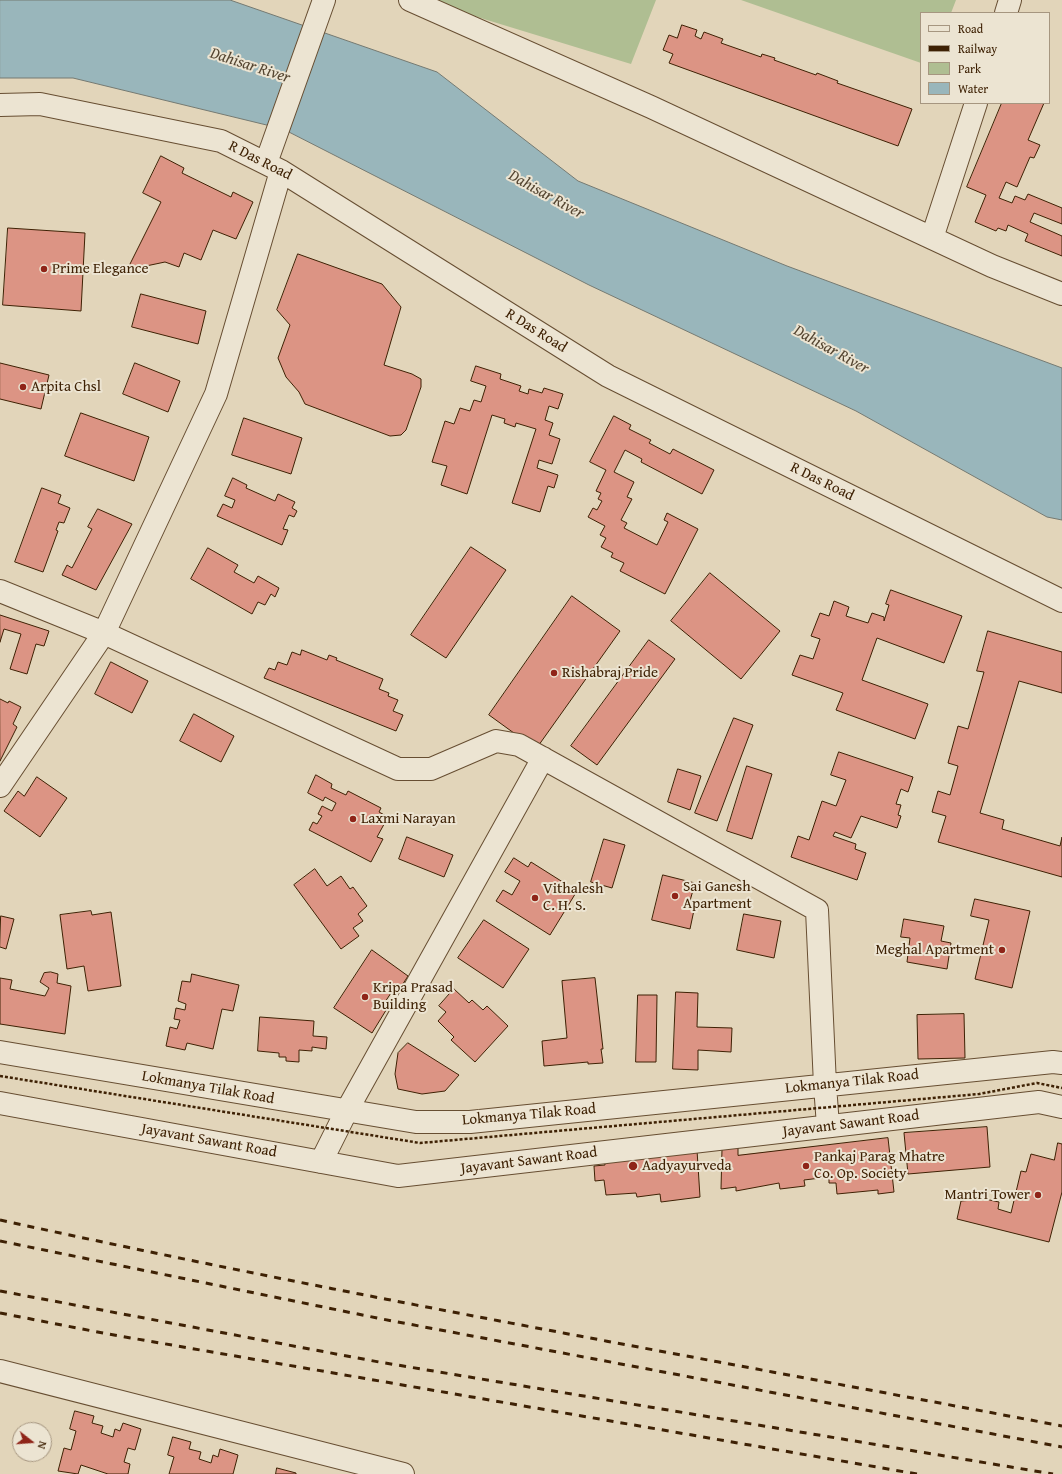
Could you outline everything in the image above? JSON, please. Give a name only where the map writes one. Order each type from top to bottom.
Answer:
[{"type":"street","points":[[410,0],[651,107],[992,266],[1062,294]]},
{"type":"street","points":[[1006,12],[1010,0]]},
{"type":"street","points":[[0,786],[104,633],[216,394],[274,167],[275,136],[323,3]]},
{"type":"street","name":"R Das Road","points":[[0,105],[40,104],[221,141],[274,167],[608,376],[1062,601]]},
{"type":"street","points":[[932,238],[976,104]]},
{"type":"street","points":[[0,591],[104,633],[398,769],[431,769],[496,741],[519,745],[817,910],[828,1126]]},
{"type":"street","points":[[321,1162],[346,1112],[543,758]]},
{"type":"street","name":"Lokmanya Tilak Road","points":[[0,1052],[346,1112],[416,1122],[470,1122],[1053,1062],[1062,1063]]},
{"type":"street","name":"Jayavant Sawant Road","points":[[0,1103],[398,1176],[1039,1102],[1062,1107]]},
{"type":"street","points":[[0,1371],[403,1474]]},
{"type":"path","points":[[0,1076],[420,1144],[979,1094],[1037,1083],[1062,1088]]},
{"type":"green space","points":[[439,0],[656,0],[631,64],[438,5]]},
{"type":"green space","points":[[741,0],[956,0],[951,12],[920,12],[920,63]]},
{"type":"water","name":"Dahisar River","points":[[0,0],[230,0],[437,72],[578,181],[787,266],[1062,368],[1062,520],[1047,517],[856,411],[589,285],[283,129],[73,78],[0,78]]},
{"type":"building","points":[[682,25],[697,30],[695,36],[701,39],[704,32],[723,39],[721,43],[761,57],[762,54],[775,58],[774,60],[816,75],[817,73],[838,81],[837,83],[912,109],[898,146],[669,63],[673,54],[663,50],[669,35],[677,38]]},
{"type":"building","points":[[1002,104],[1044,104],[1028,140],[1040,145],[1034,158],[1030,157],[1017,187],[1006,182],[999,198],[1012,203],[1015,196],[1025,200],[1028,194],[1062,208],[1062,224],[1034,213],[1030,222],[1062,236],[1062,256],[1025,241],[1028,234],[1008,225],[1006,231],[998,228],[996,231],[975,222],[986,195],[967,187]]},
{"type":"building","points":[[161,156],[184,168],[182,173],[231,197],[233,192],[253,202],[236,239],[213,230],[201,260],[184,253],[179,267],[165,262],[127,270],[161,202],[143,193]]},
{"type":"building","name":"Prime Elegance","points":[[8,228],[85,233],[81,311],[3,305]]},
{"type":"building","points":[[298,254],[382,284],[401,307],[384,365],[412,374],[421,379],[421,387],[406,430],[401,435],[390,436],[305,404],[299,392],[286,377],[278,358],[290,325],[277,310]]},
{"type":"building","points":[[141,294],[206,311],[198,344],[132,327]]},
{"type":"building","name":"Arpita Chsl","points":[[0,363],[49,375],[41,409],[0,399]]},
{"type":"building","points":[[135,363],[180,381],[168,412],[123,394]]},
{"type":"building","points":[[476,366],[501,374],[500,379],[521,386],[519,391],[528,394],[529,389],[542,393],[544,388],[563,394],[558,409],[549,406],[545,420],[553,423],[549,435],[560,439],[552,464],[539,460],[537,468],[558,475],[554,488],[548,486],[540,512],[512,503],[536,429],[516,423],[515,427],[504,423],[505,419],[492,415],[467,494],[441,485],[447,466],[432,462],[445,421],[454,424],[460,408],[470,411],[474,400],[481,402],[486,386],[471,381]]},
{"type":"building","points":[[81,413],[149,437],[134,481],[65,456]]},
{"type":"building","points":[[614,416],[631,425],[629,429],[651,440],[649,443],[670,454],[673,449],[714,470],[702,494],[641,462],[642,459],[625,450],[614,472],[634,482],[627,497],[632,499],[621,520],[627,523],[624,528],[657,545],[668,522],[664,520],[667,513],[698,529],[665,594],[620,571],[624,563],[611,557],[613,553],[601,547],[606,538],[600,535],[605,526],[588,517],[593,508],[597,510],[602,501],[598,499],[601,493],[596,491],[606,470],[590,462]]},
{"type":"building","points":[[244,418],[302,438],[291,474],[232,455]]},
{"type":"building","points":[[233,478],[247,485],[246,488],[275,501],[278,494],[295,502],[292,508],[297,511],[294,517],[289,515],[283,529],[288,530],[282,545],[217,516],[223,504],[232,508],[235,500],[225,496]]},
{"type":"building","points":[[42,488],[61,495],[58,503],[70,508],[64,523],[59,522],[56,530],[58,531],[43,572],[15,562]]},
{"type":"building","points":[[98,509],[132,524],[96,590],[62,575],[67,565],[72,568],[92,529],[88,527]]},
{"type":"building","points":[[471,547],[506,570],[446,658],[411,635]]},
{"type":"building","points":[[208,548],[238,565],[234,572],[254,583],[258,576],[279,588],[275,597],[271,594],[265,605],[258,602],[252,614],[191,579]]},
{"type":"building","points":[[710,573],[780,631],[741,679],[671,621]]},
{"type":"building","points":[[891,590],[962,616],[944,663],[877,638],[862,680],[928,704],[915,739],[836,710],[843,693],[792,675],[800,655],[813,659],[820,639],[811,636],[820,613],[829,616],[834,601],[849,607],[846,616],[868,623],[872,613],[884,617],[884,621],[889,605],[886,604]]},
{"type":"building","name":"Rishabraj Pride","points":[[572,596],[620,631],[536,749],[489,715]]},
{"type":"building","points":[[0,615],[49,631],[44,646],[36,644],[27,674],[10,669],[21,634],[4,629],[0,642]]},
{"type":"building","points":[[988,631],[1062,652],[1062,693],[1019,681],[980,813],[1004,820],[1002,829],[1060,846],[1062,837],[1062,877],[938,842],[946,816],[932,812],[938,791],[950,795],[958,766],[948,763],[958,726],[968,729],[984,672],[977,671]]},
{"type":"building","points":[[649,640],[675,659],[597,765],[571,746]]},
{"type":"building","points":[[302,650],[327,660],[329,655],[337,658],[336,660],[383,679],[379,689],[389,693],[388,696],[398,700],[393,711],[403,715],[396,731],[264,678],[269,668],[275,670],[278,662],[287,665],[292,652],[300,655]]},
{"type":"building","points":[[111,662],[148,681],[132,713],[95,694]]},
{"type":"building","points":[[0,699],[8,703],[9,701],[21,707],[13,724],[17,727],[0,761]]},
{"type":"building","points":[[194,714],[234,736],[221,762],[180,741]]},
{"type":"building","points":[[734,718],[753,725],[717,821],[695,813]]},
{"type":"building","points":[[839,752],[913,777],[908,792],[901,789],[896,804],[901,805],[898,815],[901,816],[897,828],[861,816],[851,838],[835,832],[833,836],[856,844],[855,849],[866,853],[857,880],[791,857],[798,836],[809,840],[822,801],[836,806],[846,780],[831,775]]},
{"type":"building","points":[[747,766],[772,774],[752,839],[727,831]]},
{"type":"building","points":[[678,769],[701,776],[690,810],[668,802]]},
{"type":"building","name":"Laxmi Narayan","points":[[316,775],[332,784],[331,788],[346,795],[348,791],[381,808],[379,812],[388,817],[377,837],[383,839],[371,862],[309,830],[313,822],[317,824],[322,816],[318,814],[322,806],[332,811],[336,803],[325,797],[323,801],[308,793]]},
{"type":"building","points":[[37,777],[67,798],[40,837],[4,811],[18,791],[24,796]]},
{"type":"building","points":[[407,837],[453,855],[444,877],[399,859]]},
{"type":"building","points":[[604,839],[625,845],[612,888],[591,882]]},
{"type":"building","name":"Vithalesh C. H. S.","points":[[514,858],[528,867],[531,862],[577,891],[550,935],[496,901],[503,890],[512,895],[520,881],[505,872]]},
{"type":"building","points":[[315,869],[327,886],[341,876],[350,889],[353,887],[367,906],[358,914],[363,921],[353,928],[359,936],[341,949],[294,885]]},
{"type":"building","name":"Sai Ganesh Apartment","points":[[663,875],[695,883],[688,908],[694,910],[690,929],[652,920]]},
{"type":"building","name":"Meghal Apartment","points":[[975,899],[1030,911],[1012,988],[975,979],[989,920],[971,916]]},
{"type":"building","points":[[91,911],[92,915],[111,912],[121,986],[88,991],[84,966],[67,969],[60,915]]},
{"type":"building","points":[[744,914],[781,921],[774,958],[737,950]]},
{"type":"building","points":[[1,916],[14,919],[6,949],[0,947]]},
{"type":"building","points":[[904,919],[944,926],[941,941],[951,943],[947,969],[907,962],[910,938],[901,937]]},
{"type":"building","points":[[484,920],[529,949],[503,988],[458,958]]},
{"type":"building","name":"Kripa Prasad Building","points":[[372,950],[408,976],[399,990],[395,987],[383,1005],[388,1007],[372,1033],[334,1008]]},
{"type":"building","points":[[51,972],[58,974],[57,983],[71,986],[65,1034],[0,1024],[0,978],[12,980],[10,989],[45,996],[49,988],[40,982],[44,973]]},
{"type":"building","points":[[192,974],[239,985],[233,1011],[222,1009],[213,1049],[187,1043],[185,1050],[166,1046],[170,1027],[177,1029],[180,1020],[174,1019],[176,1008],[185,1010],[186,1004],[178,1001],[182,981],[190,982]]},
{"type":"building","points":[[595,978],[603,1049],[601,1049],[603,1063],[588,1064],[588,1062],[544,1066],[542,1041],[567,1038],[562,981]]},
{"type":"building","points":[[454,989],[469,1003],[472,1000],[483,1010],[487,1006],[508,1026],[475,1062],[451,1040],[454,1037],[438,1021],[446,1012],[439,1006]]},
{"type":"building","points":[[676,992],[698,993],[697,1027],[732,1028],[731,1052],[698,1050],[698,1070],[673,1069]]},
{"type":"building","points":[[638,995],[657,995],[656,1062],[636,1062]]},
{"type":"building","points":[[964,1014],[965,1058],[918,1059],[917,1015]]},
{"type":"building","points":[[260,1017],[314,1021],[313,1036],[327,1037],[326,1049],[312,1047],[312,1051],[299,1050],[299,1062],[286,1061],[286,1057],[279,1057],[279,1053],[258,1051]]},
{"type":"building","points":[[408,1043],[459,1075],[445,1091],[422,1094],[398,1089],[395,1074],[398,1053]]},
{"type":"building","points":[[987,1127],[990,1167],[908,1174],[904,1133]]},
{"type":"building","name":"Pankaj Parag Mhatre Co. Op. Society","points":[[888,1138],[894,1192],[878,1194],[878,1190],[837,1194],[836,1183],[829,1183],[829,1177],[804,1180],[805,1186],[780,1189],[779,1183],[736,1191],[736,1187],[721,1189],[722,1149],[738,1148],[738,1155]]},
{"type":"building","name":"Mantri Tower","points":[[1058,1143],[1062,1144],[1062,1192],[1049,1242],[957,1219],[961,1201],[985,1199],[999,1202],[998,1209],[1011,1213],[1021,1171],[1026,1172],[1031,1154],[1054,1160]]},
{"type":"building","points":[[697,1150],[700,1197],[661,1202],[660,1194],[637,1197],[636,1193],[606,1195],[604,1180],[595,1181],[594,1166],[605,1165],[604,1158]]},
{"type":"building","points":[[75,1411],[94,1416],[92,1423],[103,1426],[101,1433],[113,1437],[115,1429],[120,1431],[123,1423],[141,1429],[135,1450],[128,1448],[124,1462],[130,1464],[128,1474],[108,1474],[81,1465],[78,1474],[58,1471],[64,1448],[71,1450],[76,1431],[70,1429]]},
{"type":"building","points":[[173,1437],[191,1442],[189,1449],[201,1452],[199,1459],[211,1463],[213,1455],[218,1457],[220,1449],[238,1455],[233,1474],[169,1474],[174,1457],[168,1455]]},
{"type":"building","points":[[277,1468],[296,1473],[296,1474],[276,1474]]},
{"type":"railway","points":[[0,1220],[265,1275],[530,1327],[1062,1426]]},
{"type":"railway","points":[[0,1241],[382,1319],[1062,1447]]},
{"type":"railway","points":[[0,1291],[379,1362],[1053,1474]]},
{"type":"railway","points":[[0,1313],[108,1334],[917,1474]]},
{"type":"place","name":"Prime Elegance","points":[[44,269]]},
{"type":"place","name":"Arpita Chsl","points":[[23,387]]},
{"type":"place","name":"Rishabraj Pride","points":[[554,673]]},
{"type":"place","name":"Laxmi Narayan","points":[[353,819]]},
{"type":"place","name":"Sai Ganesh Apartment","points":[[675,896]]},
{"type":"place","name":"Vithalesh C. H. S.","points":[[535,898]]},
{"type":"place","name":"Meghal Apartment","points":[[1002,950]]},
{"type":"place","name":"Kripa Prasad Building","points":[[365,997]]},
{"type":"place","name":"Aadyayurveda","points":[[633,1166]]},
{"type":"place","name":"Pankaj Parag Mhatre Co. Op. Society","points":[[806,1166]]},
{"type":"place","name":"Mantri Tower","points":[[1038,1195]]}]
